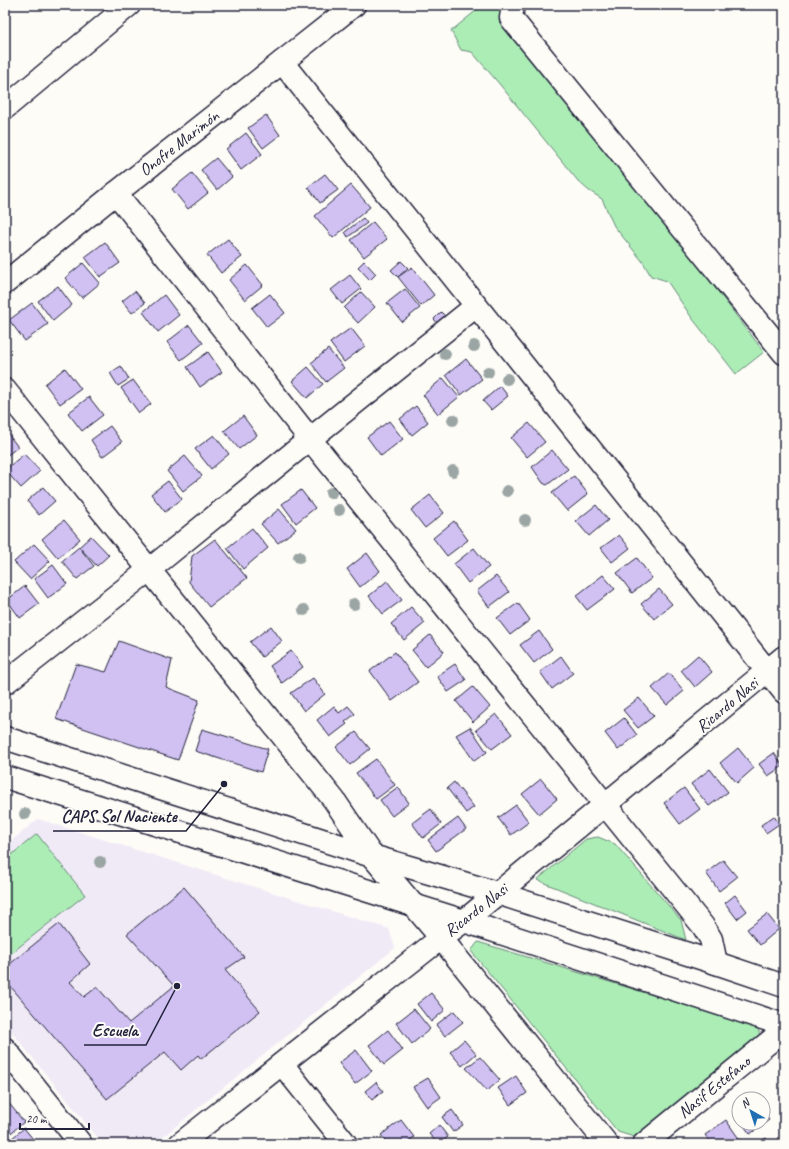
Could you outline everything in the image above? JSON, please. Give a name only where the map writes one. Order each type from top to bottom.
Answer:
[{"type":"street","points":[[5,108],[129,5]]},
{"type":"street","name":"Onofre Marimón","points":[[5,283],[116,193],[354,5]]},
{"type":"street","points":[[508,9],[784,353]]},
{"type":"street","points":[[282,62],[784,692]]},
{"type":"street","points":[[116,193],[310,438],[703,926],[711,939],[716,963]]},
{"type":"street","points":[[5,683],[149,570],[310,438],[476,306]]},
{"type":"street","points":[[5,390],[334,800],[372,856],[441,938],[607,1144]]},
{"type":"street","name":"Ricardo Nasi","points":[[180,1144],[498,894],[784,658]]},
{"type":"street","points":[[5,738],[372,856],[716,963],[784,986]]},
{"type":"street","points":[[5,777],[464,921],[784,1025]]},
{"type":"street","name":"Nasif Estefano","points":[[644,1144],[784,1030]]},
{"type":"street","points":[[5,1048],[81,1144]]},
{"type":"street","points":[[282,1064],[346,1144]]},
{"type":"shaded area","points":[[38,819],[389,929],[395,948],[154,1144],[103,1144],[5,1024],[5,846]]},
{"type":"green space","points":[[483,5],[500,5],[764,352],[736,374],[692,318],[667,281],[651,276],[643,262],[614,226],[602,199],[578,181],[472,52],[461,50],[451,31]]},
{"type":"green space","points":[[37,834],[85,895],[5,958],[5,860]]},
{"type":"green space","points":[[598,837],[615,844],[681,920],[686,940],[537,880],[586,839]]},
{"type":"green space","points":[[478,942],[758,1027],[760,1037],[634,1137],[618,1132],[471,951]]},
{"type":"building","points":[[266,115],[280,135],[263,148],[248,128]]},
{"type":"building","points":[[246,133],[262,154],[241,170],[226,149]]},
{"type":"building","points":[[216,158],[232,177],[217,190],[201,170]]},
{"type":"building","points":[[192,173],[208,193],[188,209],[172,189]]},
{"type":"building","points":[[325,174],[338,190],[320,203],[308,187]]},
{"type":"building","points":[[351,185],[370,207],[333,238],[315,216]]},
{"type":"building","points":[[363,218],[367,223],[348,237],[345,232]]},
{"type":"building","points":[[373,222],[387,239],[364,257],[351,240]]},
{"type":"building","points":[[228,239],[242,257],[221,273],[207,255]]},
{"type":"building","points":[[105,242],[120,263],[100,277],[85,257]]},
{"type":"building","points":[[364,261],[376,274],[370,280],[358,267]]},
{"type":"building","points":[[401,261],[408,268],[398,277],[391,270]]},
{"type":"building","points":[[83,263],[100,283],[82,298],[65,278]]},
{"type":"building","points":[[247,265],[263,285],[245,300],[229,280]]},
{"type":"building","points":[[412,267],[434,295],[421,306],[398,277]]},
{"type":"building","points":[[350,275],[361,289],[342,304],[331,290]]},
{"type":"building","points":[[58,286],[72,305],[53,321],[38,301]]},
{"type":"building","points":[[405,289],[420,308],[402,322],[387,303]]},
{"type":"building","points":[[135,291],[145,303],[132,313],[122,301]]},
{"type":"building","points":[[361,292],[375,307],[358,323],[344,308]]},
{"type":"building","points":[[270,294],[285,313],[267,327],[252,308]]},
{"type":"building","points":[[164,295],[179,315],[158,332],[143,312]]},
{"type":"building","points":[[32,303],[48,324],[25,341],[9,320]]},
{"type":"building","points":[[441,312],[446,317],[438,324],[434,319]]},
{"type":"building","points":[[189,325],[203,343],[181,360],[167,342]]},
{"type":"building","points":[[351,328],[365,346],[344,362],[330,343]]},
{"type":"building","points":[[328,349],[344,368],[326,382],[311,363]]},
{"type":"building","points":[[208,352],[222,372],[200,387],[187,367]]},
{"type":"building","points":[[466,359],[482,379],[461,395],[446,375]]},
{"type":"building","points":[[121,366],[129,379],[118,386],[110,373]]},
{"type":"building","points":[[308,367],[323,384],[307,398],[292,381]]},
{"type":"building","points":[[65,368],[81,389],[60,404],[45,384]]},
{"type":"building","points":[[443,378],[459,397],[438,414],[423,395]]},
{"type":"building","points":[[133,380],[151,404],[139,413],[121,388]]},
{"type":"building","points":[[500,386],[508,396],[491,410],[483,401]]},
{"type":"building","points":[[89,397],[103,415],[82,431],[68,413]]},
{"type":"building","points":[[416,406],[428,422],[412,435],[400,419]]},
{"type":"building","points":[[243,416],[257,435],[239,449],[224,431]]},
{"type":"building","points":[[389,421],[403,439],[381,456],[367,437]]},
{"type":"building","points":[[529,423],[545,442],[527,457],[511,438]]},
{"type":"building","points":[[110,426],[122,442],[102,457],[91,440]]},
{"type":"building","points":[[5,430],[18,447],[5,457]]},
{"type":"building","points":[[214,435],[229,454],[211,469],[195,449]]},
{"type":"building","points":[[552,450],[568,469],[547,485],[543,483],[532,467]]},
{"type":"building","points":[[24,454],[40,471],[21,488],[5,470]]},
{"type":"building","points":[[185,456],[202,476],[183,491],[167,471]]},
{"type":"building","points":[[574,476],[588,494],[567,511],[552,493]]},
{"type":"building","points":[[168,481],[182,499],[165,512],[151,494]]},
{"type":"building","points":[[43,487],[55,501],[39,515],[27,501]]},
{"type":"building","points":[[301,490],[315,508],[296,523],[282,504]]},
{"type":"building","points":[[430,495],[444,513],[425,528],[411,510]]},
{"type":"building","points":[[596,505],[608,520],[589,536],[576,521]]},
{"type":"building","points":[[279,509],[296,529],[278,543],[261,524]]},
{"type":"building","points":[[64,520],[80,539],[58,558],[42,539]]},
{"type":"building","points":[[454,521],[468,540],[447,556],[433,538]]},
{"type":"building","points":[[252,528],[268,548],[243,569],[227,548]]},
{"type":"building","points":[[619,535],[630,548],[612,562],[601,548]]},
{"type":"building","points":[[91,536],[109,555],[97,566],[79,547]]},
{"type":"building","points":[[215,539],[247,578],[209,607],[189,582],[192,556]]},
{"type":"building","points":[[34,544],[50,561],[30,579],[14,562]]},
{"type":"building","points":[[79,547],[94,566],[77,579],[62,561]]},
{"type":"building","points":[[474,548],[489,567],[468,583],[454,564]]},
{"type":"building","points":[[367,553],[380,571],[360,587],[347,569]]},
{"type":"building","points":[[637,558],[652,578],[632,593],[617,573]]},
{"type":"building","points":[[53,565],[67,584],[48,598],[34,579]]},
{"type":"building","points":[[603,575],[615,589],[587,610],[576,596]]},
{"type":"building","points":[[496,576],[509,592],[489,607],[477,591]]},
{"type":"building","points":[[387,581],[402,600],[383,614],[369,596]]},
{"type":"building","points":[[25,586],[39,604],[20,618],[7,600]]},
{"type":"building","points":[[659,589],[672,604],[654,619],[641,604]]},
{"type":"building","points":[[518,603],[530,620],[510,635],[497,618]]},
{"type":"building","points":[[411,607],[425,623],[404,640],[391,624]]},
{"type":"building","points":[[271,626],[282,641],[262,657],[250,642]]},
{"type":"building","points":[[539,631],[552,649],[534,663],[520,645]]},
{"type":"building","points":[[430,635],[444,652],[426,667],[412,650]]},
{"type":"building","points":[[119,641],[172,660],[166,687],[199,700],[178,760],[56,719],[76,664],[106,672]]},
{"type":"building","points":[[291,651],[303,667],[282,683],[270,666]]},
{"type":"building","points":[[395,652],[418,682],[392,701],[370,671]]},
{"type":"building","points":[[698,655],[712,672],[695,687],[681,670]]},
{"type":"building","points":[[561,656],[573,673],[552,689],[540,672]]},
{"type":"building","points":[[455,664],[466,680],[448,692],[437,676]]},
{"type":"building","points":[[669,673],[684,691],[667,705],[652,688]]},
{"type":"building","points":[[313,678],[325,694],[304,711],[291,693]]},
{"type":"building","points":[[473,687],[490,707],[473,722],[456,701]]},
{"type":"building","points":[[639,698],[654,716],[638,728],[623,710]]},
{"type":"building","points":[[334,706],[339,713],[348,706],[355,714],[345,722],[347,724],[330,737],[317,720]]},
{"type":"building","points":[[496,714],[512,734],[492,749],[476,730]]},
{"type":"building","points":[[624,718],[637,735],[618,750],[605,733]]},
{"type":"building","points":[[470,727],[487,752],[474,761],[456,735]]},
{"type":"building","points":[[202,729],[268,749],[261,772],[195,751]]},
{"type":"building","points":[[356,732],[370,749],[350,765],[336,747]]},
{"type":"building","points":[[738,748],[754,768],[737,783],[720,763]]},
{"type":"building","points":[[774,753],[783,766],[768,776],[759,764]]},
{"type":"building","points":[[376,759],[395,785],[376,799],[356,773]]},
{"type":"building","points":[[710,769],[728,792],[709,806],[691,784]]},
{"type":"building","points":[[541,779],[557,799],[539,814],[522,794]]},
{"type":"building","points":[[454,782],[474,807],[466,813],[447,788]]},
{"type":"building","points":[[398,787],[409,803],[392,816],[380,800]]},
{"type":"building","points":[[684,788],[700,809],[680,824],[664,803]]},
{"type":"building","points":[[516,805],[529,822],[511,835],[498,818]]},
{"type":"building","points":[[431,809],[441,824],[423,838],[412,823]]},
{"type":"building","points":[[774,816],[779,824],[766,833],[761,825]]},
{"type":"building","points":[[458,818],[466,829],[436,851],[428,840]]},
{"type":"building","points":[[784,850],[784,861],[779,854]]},
{"type":"building","points":[[723,860],[737,877],[719,891],[706,873]]},
{"type":"building","points":[[184,887],[244,957],[225,970],[260,1011],[201,1059],[198,1055],[181,1070],[165,1052],[107,1099],[5,980],[5,968],[59,924],[90,964],[70,982],[84,997],[97,987],[129,1023],[174,986],[127,934]]},
{"type":"building","points":[[735,895],[747,911],[737,919],[725,903]]},
{"type":"building","points":[[767,914],[779,929],[760,945],[747,929]]},
{"type":"building","points":[[431,993],[445,1010],[431,1022],[417,1004]]},
{"type":"building","points":[[414,1009],[430,1029],[412,1044],[396,1023]]},
{"type":"building","points":[[454,1011],[463,1022],[445,1036],[436,1025]]},
{"type":"building","points":[[388,1030],[403,1050],[384,1065],[369,1045]]},
{"type":"building","points":[[464,1040],[476,1054],[462,1066],[450,1052]]},
{"type":"building","points":[[356,1050],[372,1071],[355,1084],[339,1063]]},
{"type":"building","points":[[480,1057],[500,1080],[487,1091],[466,1068]]},
{"type":"building","points":[[516,1076],[527,1093],[510,1105],[498,1088]]},
{"type":"building","points":[[428,1078],[441,1097],[427,1107],[413,1087]]},
{"type":"building","points":[[376,1082],[383,1091],[372,1100],[365,1091]]},
{"type":"building","points":[[8,1102],[24,1122],[6,1137],[5,1105]]},
{"type":"building","points":[[452,1110],[463,1125],[453,1132],[442,1117]]},
{"type":"building","points":[[401,1120],[414,1137],[405,1144],[388,1144],[381,1135]]},
{"type":"building","points":[[726,1120],[731,1127],[731,1131],[734,1131],[742,1143],[712,1144],[705,1135]]},
{"type":"building","points":[[439,1125],[448,1137],[438,1144],[429,1134]]},
{"type":"building","points":[[24,1128],[37,1144],[5,1144]]},
{"type":"building","points":[[766,1138],[770,1144],[759,1143]]},
{"type":"place","name":"CAPS Sol Naciente","points":[[224,784]]},
{"type":"place","name":"Escuela","points":[[177,986]]}]
